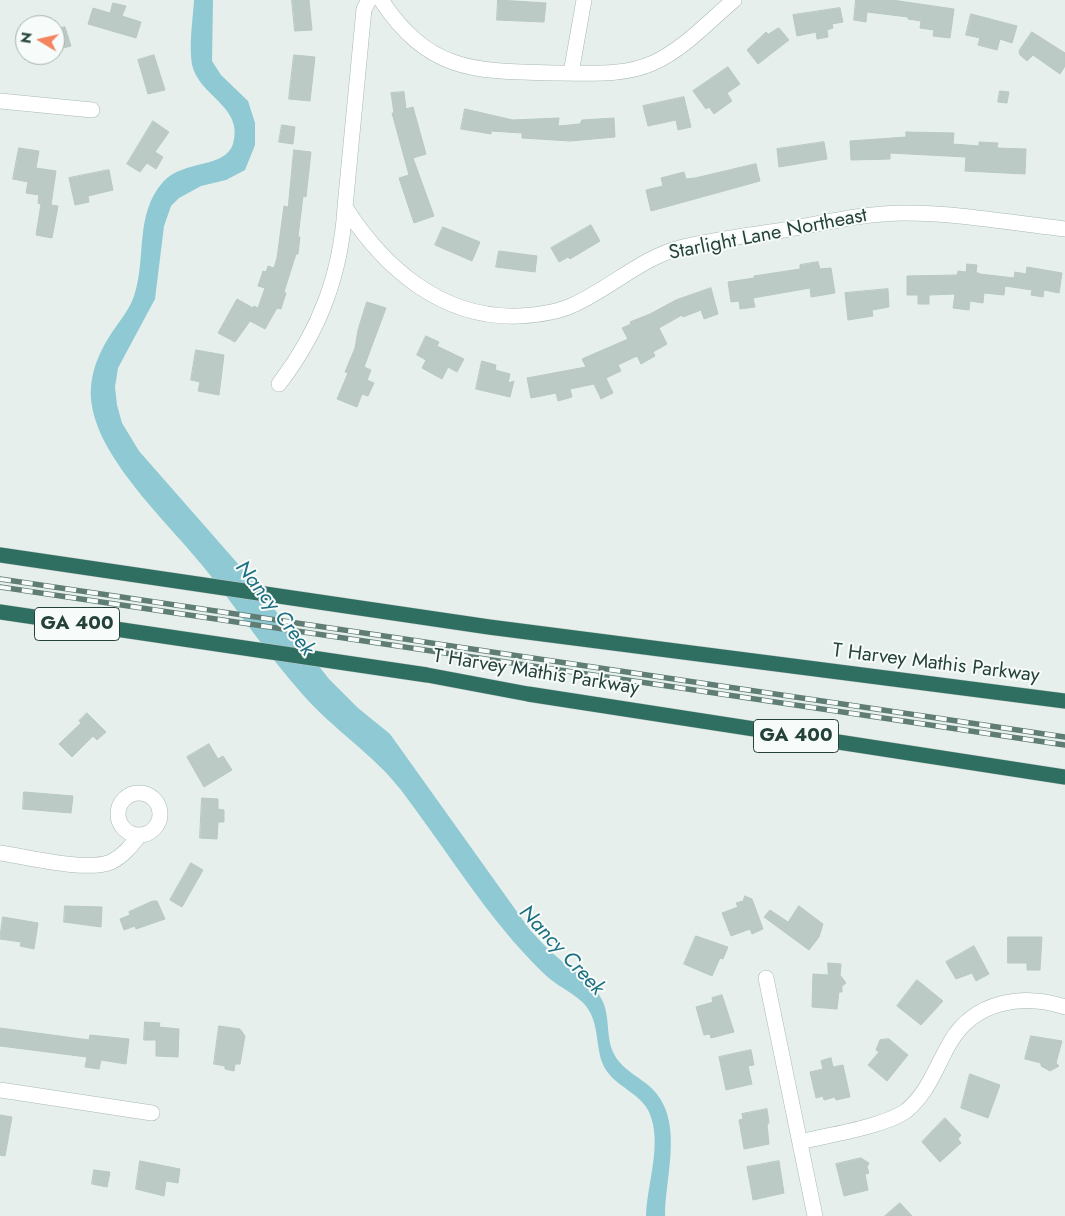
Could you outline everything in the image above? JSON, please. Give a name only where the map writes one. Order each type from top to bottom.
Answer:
[{"type":"highway","name":"T Harvey Mathis Parkway","points":[[0,555],[378,611],[1065,701]]},
{"type":"highway","name":"T Harvey Mathis Parkway","points":[[0,612],[427,675],[548,697],[1065,777]]},
{"type":"street","points":[[279,384],[307,344],[327,301],[340,254],[364,9],[369,0]]},
{"type":"street","points":[[381,0],[408,33],[432,52],[450,62],[489,71],[571,73],[620,72],[655,62],[678,48],[734,0]]},
{"type":"street","points":[[571,73],[584,0]]},
{"type":"street","points":[[0,101],[92,110]]},
{"type":"street","name":"Starlight Lane Northeast","points":[[345,206],[377,250],[418,286],[454,306],[503,316],[538,315],[570,307],[593,296],[647,261],[684,247],[870,215],[936,214],[1065,228]]},
{"type":"street","points":[[0,853],[93,866],[111,862],[127,851],[138,836]]},
{"type":"street","points":[[766,978],[815,1216]]},
{"type":"street","points":[[800,1142],[885,1121],[903,1112],[915,1103],[932,1080],[957,1032],[982,1010],[1012,1001],[1038,1000],[1065,1007]]},
{"type":"street","points":[[0,1090],[152,1114]]},
{"type":"water","name":"Nancy Creek","points":[[194,0],[213,0],[212,61],[221,75],[248,101],[255,123],[255,145],[245,170],[226,180],[201,186],[179,198],[171,206],[164,226],[155,299],[118,368],[115,387],[122,423],[139,451],[246,573],[329,679],[358,708],[390,734],[530,930],[553,954],[595,989],[605,1008],[610,1042],[614,1054],[623,1066],[656,1093],[664,1106],[669,1120],[671,1152],[665,1216],[646,1216],[655,1137],[649,1112],[635,1095],[616,1081],[606,1070],[600,1055],[594,1021],[586,1006],[578,998],[545,975],[531,961],[484,904],[390,777],[328,720],[290,680],[202,565],[137,490],[108,448],[98,427],[92,406],[91,385],[93,375],[99,355],[134,296],[138,282],[142,237],[148,208],[154,195],[163,182],[172,175],[222,157],[229,152],[233,144],[235,132],[233,121],[228,112],[198,78],[193,68],[191,44]]},
{"type":"building","points":[[292,0],[309,0],[312,30],[295,31]]},
{"type":"building","points":[[498,0],[546,3],[544,22],[497,20]]},
{"type":"building","points":[[856,0],[892,0],[954,9],[950,38],[933,36],[934,30],[920,28],[921,21],[908,19],[908,17],[867,12],[866,22],[854,20]]},
{"type":"building","points":[[113,3],[126,6],[122,16],[141,22],[136,38],[88,24],[93,8],[110,13]]},
{"type":"building","points":[[840,8],[843,22],[832,24],[833,28],[827,30],[828,37],[817,39],[816,32],[797,36],[793,15]]},
{"type":"building","points":[[971,14],[1017,26],[1012,43],[1000,39],[997,50],[978,45],[980,38],[966,35]]},
{"type":"building","points":[[65,27],[71,46],[65,48]]},
{"type":"building","points":[[779,28],[789,40],[758,64],[747,50],[766,32],[768,34]]},
{"type":"building","points":[[1032,32],[1065,53],[1065,66],[1060,74],[1033,55],[1027,61],[1020,55],[1019,51]]},
{"type":"building","points":[[154,55],[165,90],[148,94],[138,60]]},
{"type":"building","points":[[294,55],[315,57],[310,101],[289,99]]},
{"type":"building","points":[[728,67],[740,84],[727,93],[732,101],[714,114],[709,107],[706,109],[693,91]]},
{"type":"building","points":[[1000,91],[1009,92],[1007,103],[998,102]]},
{"type":"building","points":[[404,92],[406,109],[413,107],[426,154],[413,158],[434,216],[414,223],[399,178],[409,175],[392,113],[394,113],[391,93]]},
{"type":"building","points":[[684,97],[691,127],[678,130],[676,120],[648,126],[643,106]]},
{"type":"building","points":[[465,109],[513,120],[559,118],[558,126],[580,124],[582,120],[614,118],[615,137],[570,141],[522,138],[522,133],[491,131],[491,134],[461,129]]},
{"type":"building","points":[[153,121],[169,132],[155,152],[163,157],[156,169],[147,163],[140,172],[127,164]]},
{"type":"building","points":[[282,125],[295,127],[293,144],[279,142]]},
{"type":"building","points":[[906,132],[954,133],[953,144],[979,146],[979,142],[998,143],[997,148],[1026,149],[1025,174],[965,171],[966,157],[890,153],[890,159],[851,160],[850,141],[906,137]]},
{"type":"building","points":[[824,142],[827,159],[779,167],[777,149]]},
{"type":"building","points":[[19,148],[39,151],[36,168],[56,171],[51,205],[58,206],[52,238],[36,235],[41,204],[38,203],[39,195],[26,193],[28,182],[13,179]]},
{"type":"building","points":[[294,150],[311,152],[306,197],[303,196],[298,254],[296,254],[284,292],[286,293],[281,309],[277,308],[265,329],[250,321],[235,342],[218,333],[237,299],[253,308],[254,306],[258,308],[265,288],[258,286],[263,271],[266,272],[268,266],[274,268],[277,258],[284,206],[288,207]]},
{"type":"building","points":[[756,164],[760,181],[651,211],[646,190],[663,186],[661,178],[684,172],[686,179],[695,178]]},
{"type":"building","points":[[109,170],[113,190],[88,196],[89,202],[75,205],[69,178]]},
{"type":"building","points":[[591,225],[600,241],[570,259],[568,257],[559,262],[551,248]]},
{"type":"building","points":[[443,227],[480,242],[472,261],[435,245]]},
{"type":"building","points":[[499,251],[537,256],[535,272],[496,267]]},
{"type":"building","points":[[818,262],[820,269],[831,268],[835,293],[811,297],[810,288],[753,298],[755,307],[740,309],[739,301],[731,302],[728,282],[800,269],[800,265]]},
{"type":"building","points":[[967,264],[977,265],[976,272],[980,274],[1014,278],[1015,272],[1026,274],[1027,267],[1062,273],[1059,293],[1044,290],[1043,297],[1031,295],[1032,290],[1005,286],[1004,295],[984,293],[983,303],[970,301],[969,310],[953,308],[955,294],[929,295],[929,304],[918,304],[918,295],[907,295],[907,276],[957,275],[958,271],[966,272]]},
{"type":"building","points":[[711,288],[718,314],[704,319],[701,310],[683,317],[682,315],[659,328],[667,344],[653,352],[655,356],[641,364],[637,356],[618,365],[621,371],[606,378],[613,393],[601,399],[594,384],[570,389],[572,397],[558,401],[556,393],[531,398],[527,378],[586,367],[582,359],[628,339],[622,328],[631,324],[630,322],[676,300]]},
{"type":"building","points":[[888,289],[889,307],[872,310],[873,316],[848,320],[845,293]]},
{"type":"building","points":[[367,302],[386,308],[364,367],[371,370],[367,380],[374,383],[368,396],[362,394],[357,407],[337,399],[348,373],[345,372],[355,348],[358,330]]},
{"type":"building","points":[[426,336],[439,342],[437,346],[464,359],[457,372],[448,367],[442,379],[422,368],[426,360],[417,355]]},
{"type":"building","points":[[196,350],[224,355],[219,395],[198,391],[200,382],[191,380]]},
{"type":"building","points":[[482,361],[496,365],[495,370],[510,374],[508,383],[514,381],[510,397],[476,389]]},
{"type":"building","points":[[87,713],[106,732],[97,740],[93,736],[72,757],[59,744],[81,723],[79,721]]},
{"type":"building","points":[[209,744],[218,759],[223,756],[232,770],[204,787],[187,757]]},
{"type":"building","points":[[24,792],[73,796],[71,813],[23,809]]},
{"type":"building","points":[[202,798],[218,799],[218,809],[224,810],[224,822],[218,822],[217,839],[200,838]]},
{"type":"building","points":[[191,863],[203,870],[182,907],[170,900]]},
{"type":"building","points":[[745,896],[752,899],[763,929],[752,934],[750,929],[731,936],[722,913],[738,907],[736,903],[743,901]]},
{"type":"building","points":[[157,901],[165,919],[136,929],[135,926],[124,930],[120,919],[130,915],[129,912]]},
{"type":"building","points":[[65,906],[102,907],[101,927],[64,922]]},
{"type":"building","points":[[799,906],[823,924],[819,937],[809,950],[764,917],[770,910],[788,922]]},
{"type":"building","points":[[3,917],[38,923],[34,949],[20,946],[21,942],[0,939]]},
{"type":"building","points":[[696,936],[728,947],[723,959],[720,958],[712,976],[684,964]]},
{"type":"building","points":[[1008,937],[1042,937],[1040,970],[1027,970],[1027,963],[1008,963]]},
{"type":"building","points":[[974,946],[989,974],[976,981],[972,973],[956,979],[946,962]]},
{"type":"building","points":[[828,963],[841,964],[840,975],[846,983],[842,986],[842,992],[839,992],[837,1009],[812,1007],[813,974],[828,975]]},
{"type":"building","points":[[917,980],[943,1001],[921,1025],[897,1006]]},
{"type":"building","points":[[722,995],[734,1032],[711,1038],[710,1034],[704,1035],[696,1007],[713,1002],[712,998]]},
{"type":"building","points":[[145,1022],[160,1023],[159,1027],[179,1029],[178,1057],[156,1056],[156,1040],[144,1040]]},
{"type":"building","points":[[219,1026],[240,1029],[245,1036],[240,1064],[235,1064],[234,1071],[225,1069],[225,1066],[214,1064]]},
{"type":"building","points":[[0,1028],[89,1040],[90,1035],[129,1039],[126,1064],[101,1060],[99,1069],[85,1067],[87,1057],[0,1046]]},
{"type":"building","points":[[1031,1036],[1062,1041],[1056,1063],[1059,1066],[1050,1071],[1041,1066],[1041,1063],[1025,1059]]},
{"type":"building","points":[[889,1039],[908,1055],[887,1081],[868,1065],[879,1052],[876,1050],[880,1040]]},
{"type":"building","points":[[751,1050],[754,1065],[748,1066],[752,1084],[726,1090],[719,1057]]},
{"type":"building","points":[[831,1058],[833,1067],[843,1065],[850,1097],[836,1100],[835,1097],[824,1100],[823,1096],[816,1098],[810,1072],[823,1069],[821,1061]]},
{"type":"building","points":[[970,1074],[1000,1085],[988,1118],[961,1108]]},
{"type":"building","points":[[767,1109],[769,1144],[744,1149],[739,1120],[743,1119],[742,1114]]},
{"type":"building","points":[[0,1115],[12,1117],[5,1156],[0,1155]]},
{"type":"building","points":[[945,1118],[961,1135],[958,1139],[961,1143],[940,1162],[922,1142]]},
{"type":"building","points":[[861,1158],[869,1163],[867,1167],[869,1173],[865,1174],[868,1190],[844,1196],[836,1164]]},
{"type":"building","points":[[140,1161],[180,1169],[178,1183],[166,1181],[164,1196],[136,1189]]},
{"type":"building","points":[[779,1161],[784,1193],[753,1200],[747,1167]]},
{"type":"building","points":[[94,1170],[110,1172],[107,1187],[92,1184]]},
{"type":"building","points":[[900,1203],[912,1216],[885,1216]]},
{"type":"railway","points":[[0,579],[1065,737]]},
{"type":"railway","points":[[0,587],[1065,745]]}]
